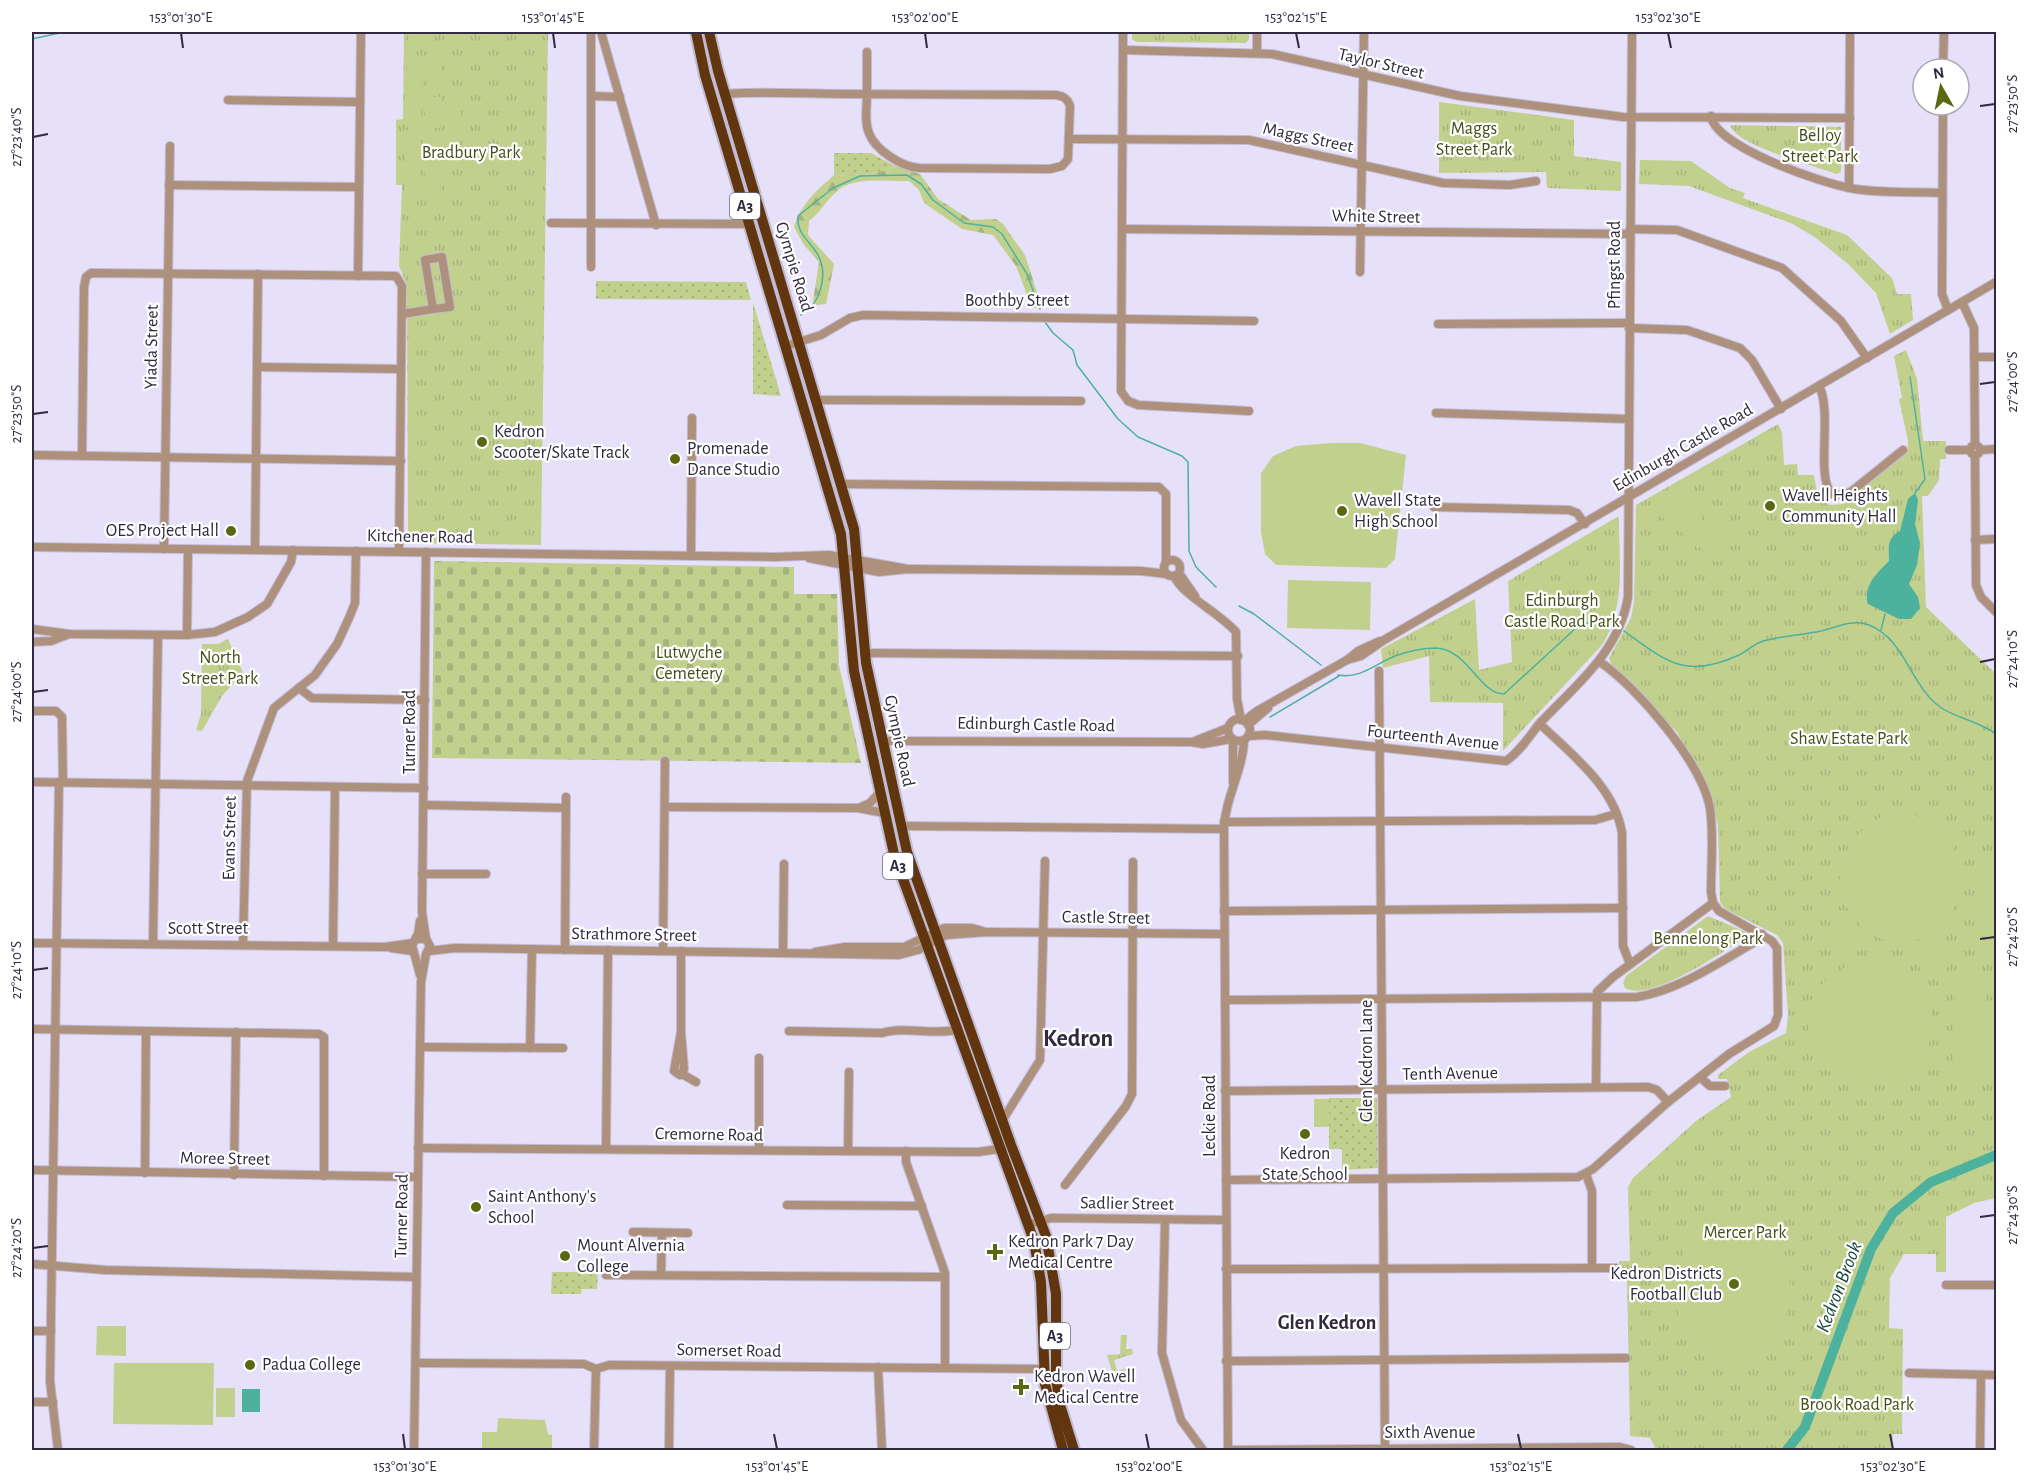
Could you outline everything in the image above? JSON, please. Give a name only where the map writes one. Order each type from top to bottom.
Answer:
[{"type":"highway","name":"Gympie Road","points":[[696,32],[705,75],[833,501],[845,561],[854,671],[894,854],[999,1149],[1029,1225],[1041,1282],[1043,1369],[1051,1415],[1063,1450]]},
{"type":"highway","name":"Gympie Road","points":[[709,32],[725,94],[854,529],[859,565],[864,653],[901,826],[936,935],[1002,1121],[1041,1220],[1054,1282],[1056,1378],[1064,1418],[1074,1450]]},
{"type":"highway","points":[[775,310],[782,308],[785,294]]},
{"type":"street","points":[[358,276],[361,32]]},
{"type":"street","points":[[591,32],[591,267]]},
{"type":"street","points":[[601,32],[656,225]]},
{"type":"street","points":[[1124,32],[1120,386],[1128,401],[1138,405],[1249,411]]},
{"type":"street","points":[[1257,32],[1257,52]]},
{"type":"street","points":[[1360,272],[1364,32]]},
{"type":"street","name":"Pfingst Road","points":[[1628,498],[1632,32]]},
{"type":"street","points":[[1849,188],[1850,32]]},
{"type":"street","points":[[1943,57],[1944,32]]},
{"type":"street","name":"Taylor Street","points":[[1123,50],[1257,52],[1460,96],[1631,116],[1850,118]]},
{"type":"street","points":[[725,94],[867,94],[1060,96],[1066,99],[1070,106],[1068,159],[1062,166],[1054,168],[909,167],[897,161],[870,136],[867,94],[867,52]]},
{"type":"street","points":[[591,96],[620,97]]},
{"type":"street","points":[[228,100],[360,102]]},
{"type":"street","points":[[1711,116],[1714,125],[1723,134],[1753,153],[1849,188],[1942,193]]},
{"type":"street","points":[[1943,117],[1942,297],[1948,310]]},
{"type":"street","name":"Maggs Street","points":[[1070,139],[1261,141],[1443,183],[1510,185],[1536,182]]},
{"type":"street","name":"Yiada Street","points":[[164,549],[170,146]]},
{"type":"street","points":[[169,185],[358,187]]},
{"type":"street","points":[[550,223],[750,224]]},
{"type":"street","name":"White Street","points":[[1122,229],[1360,232],[1677,230],[1782,268],[1841,321],[1866,358]]},
{"type":"street","points":[[402,314],[450,307],[442,258],[425,260],[433,309]]},
{"type":"street","points":[[82,456],[85,280],[88,275],[99,272],[394,276],[400,280],[402,314],[399,552]]},
{"type":"street","points":[[255,550],[258,274]]},
{"type":"street","name":"Edinburgh Castle Road","points":[[882,741],[1191,742],[1203,744],[1232,739],[1246,728],[1257,711],[1269,707],[1372,644],[1384,640],[1585,524],[1996,282]]},
{"type":"street","points":[[1962,302],[1973,323],[1977,589],[1981,597],[1996,612]]},
{"type":"street","name":"Boothby Street","points":[[786,346],[822,335],[850,318],[863,315],[1120,317],[1254,321]]},
{"type":"street","points":[[1438,324],[1629,325],[1687,330],[1740,348],[1752,360],[1781,409]]},
{"type":"street","points":[[1974,357],[1996,357]]},
{"type":"street","points":[[257,367],[401,369]]},
{"type":"street","points":[[1819,386],[1825,405],[1826,483],[1832,494],[1848,493],[1903,450]]},
{"type":"street","points":[[816,400],[1081,401]]},
{"type":"street","points":[[1436,414],[1629,419]]},
{"type":"street","points":[[691,556],[692,418]]},
{"type":"street","points":[[1949,450],[1996,449]]},
{"type":"street","points":[[32,455],[401,461]]},
{"type":"street","points":[[842,484],[1054,484],[1164,489],[1166,543],[1170,570],[1195,596],[1235,630],[1238,637],[1237,699],[1230,725]]},
{"type":"street","name":"Fourteenth Avenue","points":[[1246,728],[1265,735],[1505,761],[1513,756],[1540,724],[1600,662],[1616,634],[1626,605],[1628,498]]},
{"type":"street","points":[[1434,507],[1571,510],[1577,513],[1585,524]]},
{"type":"street","points":[[1976,540],[1996,539]]},
{"type":"street","points":[[1166,543],[1174,560],[1180,565],[1170,570]]},
{"type":"street","name":"Kitchener Road","points":[[32,547],[808,557],[859,565],[908,569],[1170,570]]},
{"type":"street","points":[[187,635],[188,549]]},
{"type":"street","points":[[32,629],[69,634],[158,635],[187,635],[220,631],[264,606],[291,561],[293,550]]},
{"type":"street","name":"Evans Street","points":[[243,945],[246,785],[274,708],[320,669],[337,644],[353,609],[356,551]]},
{"type":"street","name":"Turner Road","points":[[414,1450],[421,982],[427,947],[422,912],[426,552]]},
{"type":"street","points":[[1170,570],[1174,560]]},
{"type":"street","points":[[32,642],[51,641],[69,634]]},
{"type":"street","points":[[153,944],[158,635]]},
{"type":"street","points":[[864,653],[1238,656]]},
{"type":"street","points":[[1226,1180],[1568,1178],[1586,1174],[1700,1077],[1741,1045],[1773,1028],[1778,1015],[1777,948],[1762,934],[1719,911],[1713,903],[1711,817],[1705,791],[1666,726],[1600,662]]},
{"type":"street","name":"Glen Kedron Lane","points":[[1379,671],[1385,1449]]},
{"type":"street","points":[[299,688],[312,698],[425,700]]},
{"type":"street","points":[[1237,699],[1246,728]]},
{"type":"street","points":[[32,711],[62,713],[63,723],[51,1331],[53,1402],[58,1450]]},
{"type":"street","points":[[1540,724],[1593,776],[1616,814],[1622,833],[1623,946],[1630,964]]},
{"type":"street","name":"Edinburgh Castle Road","points":[[1191,742],[1208,738],[1230,725],[1246,728]]},
{"type":"street","name":"Leckie Road","points":[[1230,725],[1233,783]]},
{"type":"street","name":"Leckie Road","points":[[1228,1450],[1224,826],[1246,728]]},
{"type":"street","points":[[663,951],[665,761]]},
{"type":"street","points":[[32,782],[424,788]]},
{"type":"street","points":[[333,946],[335,787]]},
{"type":"street","points":[[858,808],[870,803],[880,792]]},
{"type":"street","points":[[565,950],[566,797]]},
{"type":"street","points":[[424,805],[566,808]]},
{"type":"street","points":[[665,807],[858,808],[884,813]]},
{"type":"street","points":[[901,826],[1224,826],[1380,821],[1595,820],[1616,814]]},
{"type":"street","points":[[1002,1121],[1040,1060],[1045,861]]},
{"type":"street","points":[[1065,1185],[1126,1106],[1132,1094],[1133,862]]},
{"type":"street","points":[[783,952],[784,864]]},
{"type":"street","points":[[422,874],[486,874]]},
{"type":"street","points":[[1596,1087],[1595,998],[1604,985],[1630,964],[1713,903]]},
{"type":"street","points":[[1224,911],[1623,908]]},
{"type":"street","name":"Turner Road","points":[[421,982],[415,947],[422,912]]},
{"type":"street","name":"Castle Street","points":[[936,935],[987,932],[1224,934]]},
{"type":"street","points":[[1225,1000],[1637,997],[1664,991],[1755,942],[1762,934]]},
{"type":"street","name":"Strathmore Street","points":[[427,947],[813,952],[845,947],[901,947],[924,942],[936,935]]},
{"type":"street","name":"Scott Street","points":[[32,943],[415,947]]},
{"type":"street","points":[[415,947],[427,947]]},
{"type":"street","points":[[415,947],[427,947]]},
{"type":"street","points":[[530,1048],[532,949]]},
{"type":"street","points":[[606,1149],[608,950]]},
{"type":"street","points":[[681,951],[682,1074],[696,1082]]},
{"type":"street","points":[[789,1031],[882,1032],[892,1028],[905,1031],[956,1030]]},
{"type":"street","points":[[32,1029],[236,1032],[324,1036],[324,1176]]},
{"type":"street","points":[[144,1173],[146,1031]]},
{"type":"street","points":[[234,1175],[236,1032]]},
{"type":"street","points":[[420,1047],[563,1048]]},
{"type":"street","points":[[759,1058],[759,1150]]},
{"type":"street","points":[[848,1151],[849,1072]]},
{"type":"street","points":[[1700,1077],[1710,1086],[1725,1086]]},
{"type":"street","name":"Tenth Avenue","points":[[1225,1090],[1651,1087],[1660,1092],[1668,1102]]},
{"type":"street","name":"Cremorne Road","points":[[418,1148],[848,1151],[999,1149]]},
{"type":"street","points":[[906,1151],[906,1162],[945,1277],[945,1368]]},
{"type":"street","name":"Moree Street","points":[[32,1170],[417,1177]]},
{"type":"street","points":[[1586,1174],[1592,1191],[1592,1268]]},
{"type":"street","points":[[787,1205],[922,1206]]},
{"type":"street","name":"Sadlier Street","points":[[1029,1225],[1052,1218],[1226,1220]]},
{"type":"street","points":[[1165,1220],[1161,1347],[1180,1420],[1203,1450]]},
{"type":"street","points":[[633,1232],[688,1233]]},
{"type":"street","points":[[661,1275],[662,1234]]},
{"type":"street","points":[[32,1264],[129,1271],[416,1276]]},
{"type":"street","points":[[1226,1269],[1616,1268]]},
{"type":"street","points":[[606,1275],[945,1277]]},
{"type":"street","points":[[1946,1285],[1996,1285]]},
{"type":"street","points":[[32,1330],[51,1331]]},
{"type":"street","points":[[1226,1361],[1384,1358],[1626,1358]]},
{"type":"street","name":"Somerset Road","points":[[417,1364],[584,1364],[596,1369],[603,1365],[1043,1369]]},
{"type":"street","points":[[669,1450],[670,1366]]},
{"type":"street","points":[[878,1367],[882,1450]]},
{"type":"street","points":[[594,1450],[596,1369]]},
{"type":"street","points":[[1909,1373],[1996,1375]]},
{"type":"street","points":[[1980,1450],[1982,1375]]},
{"type":"street","points":[[32,1402],[53,1402]]},
{"type":"street","name":"Sixth Avenue","points":[[1228,1450],[1620,1447],[1631,1450]]},
{"type":"green space","name":"Bradbury Park","points":[[404,32],[548,32],[541,545],[413,543],[408,536],[407,286],[399,266],[402,185],[396,185],[396,120],[403,119]]},
{"type":"green space","points":[[1132,32],[1249,32],[1249,39],[1246,43],[1136,42],[1132,39]]},
{"type":"green space","points":[[407,62],[422,62],[422,92],[406,92]]},
{"type":"green space","points":[[426,62],[442,63],[441,93],[426,93]]},
{"type":"green space","points":[[406,96],[422,96],[421,127],[406,127]]},
{"type":"green space","points":[[425,97],[441,97],[440,128],[425,128]]},
{"type":"green space","points":[[446,98],[461,98],[461,129],[445,128]]},
{"type":"green space","name":"Maggs Street Park","points":[[1439,102],[1574,120],[1574,156],[1621,162],[1621,191],[1547,188],[1546,172],[1439,173]]},
{"type":"green space","name":"Belloy Street Park","points":[[1730,125],[1841,127],[1841,172],[1837,174],[1761,148],[1735,133]]},
{"type":"green space","points":[[406,130],[421,130],[421,161],[405,161]]},
{"type":"green space","points":[[425,131],[440,131],[440,162],[424,162]]},
{"type":"green space","points":[[445,132],[461,132],[460,162],[445,162]]},
{"type":"green space","points":[[834,153],[871,153],[895,166],[884,171],[865,174],[834,175]]},
{"type":"green space","points":[[1640,160],[1691,161],[1730,188],[1745,193],[1743,198],[1847,235],[1892,278],[1897,294],[1911,294],[1913,320],[1890,334],[1876,293],[1848,264],[1816,238],[1793,224],[1689,186],[1639,184]]},
{"type":"green space","points":[[406,163],[421,164],[421,194],[405,194]]},
{"type":"green space","points":[[425,164],[440,164],[440,195],[424,195]]},
{"type":"green space","points":[[895,166],[920,174],[938,199],[971,220],[996,219],[1003,224],[1025,255],[1042,308],[1032,308],[1016,266],[993,235],[962,229],[924,203],[919,190],[909,181],[881,180],[842,187],[809,221],[808,235],[834,264],[826,304],[817,305],[813,301],[819,262],[804,245],[794,227],[801,211],[815,192],[834,175],[865,174],[884,171]]},
{"type":"green space","points":[[596,281],[746,282],[751,300],[596,299]]},
{"type":"green space","points":[[753,302],[781,396],[753,394]]},
{"type":"green space","name":"Shaw Estate Park","points":[[1906,350],[1917,379],[1923,441],[1946,441],[1946,459],[1940,459],[1939,480],[1928,496],[1922,496],[1926,607],[1996,674],[1996,1198],[1974,1203],[1946,1217],[1946,1272],[1936,1272],[1936,1254],[1904,1254],[1890,1278],[1889,1328],[1903,1329],[1902,1434],[1893,1434],[1892,1450],[1651,1450],[1655,1447],[1650,1438],[1630,1436],[1627,1277],[1619,1276],[1619,1261],[1630,1261],[1628,1187],[1633,1178],[1696,1121],[1731,1097],[1727,1079],[1718,1079],[1718,1075],[1749,1052],[1786,1033],[1788,1016],[1783,943],[1777,935],[1725,909],[1720,902],[1718,826],[1711,795],[1677,732],[1612,666],[1609,658],[1631,618],[1634,602],[1636,505],[1778,424],[1782,432],[1784,465],[1797,464],[1798,475],[1814,475],[1817,493],[1829,505],[1843,504],[1907,453],[1908,441],[1899,399],[1902,398],[1894,356]]},
{"type":"green space","points":[[1360,443],[1406,455],[1395,559],[1386,568],[1276,565],[1265,554],[1261,532],[1261,473],[1273,456],[1296,446]]},
{"type":"green space","points":[[1682,488],[1709,509],[1687,537],[1660,515]]},
{"type":"green space","points":[[1712,513],[1740,534],[1718,562],[1690,540]]},
{"type":"green space","points":[[1829,513],[1842,538],[1827,545],[1814,520]]},
{"type":"green space","name":"Edinburgh Castle Road Park","points":[[1617,517],[1619,518],[1620,568],[1618,600],[1610,630],[1602,645],[1503,751],[1503,703],[1430,702],[1429,656],[1383,668],[1381,649],[1475,599],[1479,670],[1512,662],[1508,581]]},
{"type":"green space","name":"Lutwyche Cemetery","points":[[434,561],[794,567],[794,594],[837,594],[839,665],[861,763],[432,758]]},
{"type":"green space","points":[[1288,580],[1371,582],[1370,630],[1287,628]]},
{"type":"green space","name":"North Street Park","points":[[228,639],[243,673],[222,696],[202,731],[196,730],[201,714],[202,644],[218,644]]},
{"type":"green space","points":[[1892,812],[1922,818],[1943,832],[1955,853],[1960,876],[1957,899],[1946,920],[1928,935],[1904,942],[1882,939],[1862,927],[1849,911],[1842,894],[1840,877],[1842,861],[1849,846],[1860,832],[1874,821]]},
{"type":"green space","points":[[1996,855],[1996,950],[1979,929],[1975,916],[1975,903],[1981,877]]},
{"type":"green space","name":"Bennelong Park","points":[[1708,916],[1746,932],[1747,937],[1668,982],[1636,991],[1625,988],[1623,983],[1626,976]]},
{"type":"green space","points":[[1856,933],[1857,960],[1840,961],[1838,934]]},
{"type":"green space","points":[[1918,946],[1948,946],[1948,967],[1918,967]]},
{"type":"green space","points":[[1870,962],[1894,967],[1914,980],[1927,1000],[1932,1024],[1927,1048],[1914,1068],[1894,1081],[1870,1086],[1846,1081],[1826,1068],[1813,1048],[1808,1024],[1813,1000],[1826,980],[1846,967]]},
{"type":"green space","points":[[1955,975],[1986,976],[1986,1014],[1996,1014],[1996,1083],[1954,1083]]},
{"type":"green space","points":[[1329,1098],[1377,1098],[1378,1168],[1342,1170],[1342,1149],[1329,1149]]},
{"type":"green space","points":[[1314,1099],[1329,1099],[1329,1127],[1314,1127]]},
{"type":"green space","name":"Kedron Districts Football Club","points":[[1725,1211],[1754,1218],[1774,1236],[1786,1260],[1790,1287],[1786,1315],[1775,1338],[1756,1355],[1731,1362],[1712,1358],[1693,1344],[1681,1322],[1676,1304],[1679,1266],[1685,1248],[1695,1232],[1709,1220]]},
{"type":"green space","points":[[552,1272],[598,1272],[597,1289],[582,1289],[581,1294],[551,1294]]},
{"type":"green space","points":[[97,1326],[126,1326],[126,1356],[96,1355]]},
{"type":"green space","points":[[1121,1335],[1127,1335],[1126,1349],[1132,1349],[1133,1354],[1114,1360],[1117,1371],[1132,1367],[1133,1369],[1113,1375],[1107,1355],[1120,1354]]},
{"type":"green space","points":[[114,1363],[214,1363],[213,1425],[113,1424]]},
{"type":"green space","points":[[216,1388],[235,1388],[235,1417],[216,1417]]},
{"type":"green space","points":[[498,1418],[545,1420],[548,1434],[552,1435],[552,1450],[482,1450],[482,1432],[497,1432]]},
{"type":"shaded area","points":[[1915,493],[1918,500],[1915,524],[1920,543],[1917,565],[1909,584],[1918,597],[1920,608],[1911,619],[1899,619],[1868,604],[1867,592],[1872,580],[1889,561],[1890,540],[1900,531],[1908,499]]},
{"type":"shaded area","points":[[242,1389],[260,1389],[260,1412],[242,1412]]},
{"type":"waterway","points":[[32,39],[64,32]]},
{"type":"waterway","points":[[801,315],[808,310],[817,297],[823,273],[819,257],[799,228],[798,216],[833,188],[860,176],[907,175],[921,184],[933,200],[964,223],[993,227],[1002,234],[1027,274],[1040,309]]},
{"type":"waterway","points":[[1045,322],[1053,333],[1073,350],[1077,365],[1118,419],[1138,437],[1182,456],[1188,462],[1189,551],[1196,567],[1216,587]]},
{"type":"waterway","points":[[1910,377],[1925,479],[1915,493]]},
{"type":"waterway","points":[[1239,606],[1254,614],[1321,665]]},
{"type":"waterway","points":[[1881,630],[1885,614]]},
{"type":"waterway","points":[[1338,675],[1354,675],[1399,655],[1420,649],[1436,648],[1447,650],[1457,656],[1487,687],[1504,694],[1576,628],[1595,620],[1613,625]]},
{"type":"waterway","points":[[1624,631],[1652,651],[1677,664],[1704,666],[1739,655],[1763,641],[1821,631],[1851,623],[1863,623],[1881,632],[1891,641],[1921,687],[1940,707],[1996,734]]},
{"type":"waterway","points":[[1270,717],[1339,676]]},
{"type":"waterway","name":"Kedron Brook","points":[[1787,1450],[1805,1427],[1871,1249],[1893,1213],[1931,1182],[1996,1155]]},
{"type":"place","name":"Kedron Scooter/Skate Track","points":[[482,442]]},
{"type":"place","name":"Promenade Dance Studio","points":[[675,459]]},
{"type":"place","name":"Wavell Heights Community Hall","points":[[1770,506]]},
{"type":"place","name":"Wavell State High School","points":[[1342,511]]},
{"type":"place","name":"OES Project Hall","points":[[231,531]]},
{"type":"place","name":"Kedron State School","points":[[1305,1134]]},
{"type":"place","name":"Saint Anthony's School","points":[[476,1207]]},
{"type":"place","name":"Kedron Park 7 Day Medical Centre","points":[[995,1252]]},
{"type":"place","name":"Mount Alvernia College","points":[[565,1256]]},
{"type":"place","name":"Kedron Districts Football Club","points":[[1734,1284]]},
{"type":"place","name":"Padua College","points":[[250,1365]]},
{"type":"place","name":"Kedron Wavell Medical Centre","points":[[1021,1387]]},
{"type":"district","name":"Kedron","points":[[1078,1039]]},
{"type":"district","name":"Glen Kedron","points":[[1327,1323]]},
{"type":"park label","name":"Mercer Park","points":[[1745,1233]]},
{"type":"park label","name":"Brook Road Park","points":[[1857,1405]]}]
